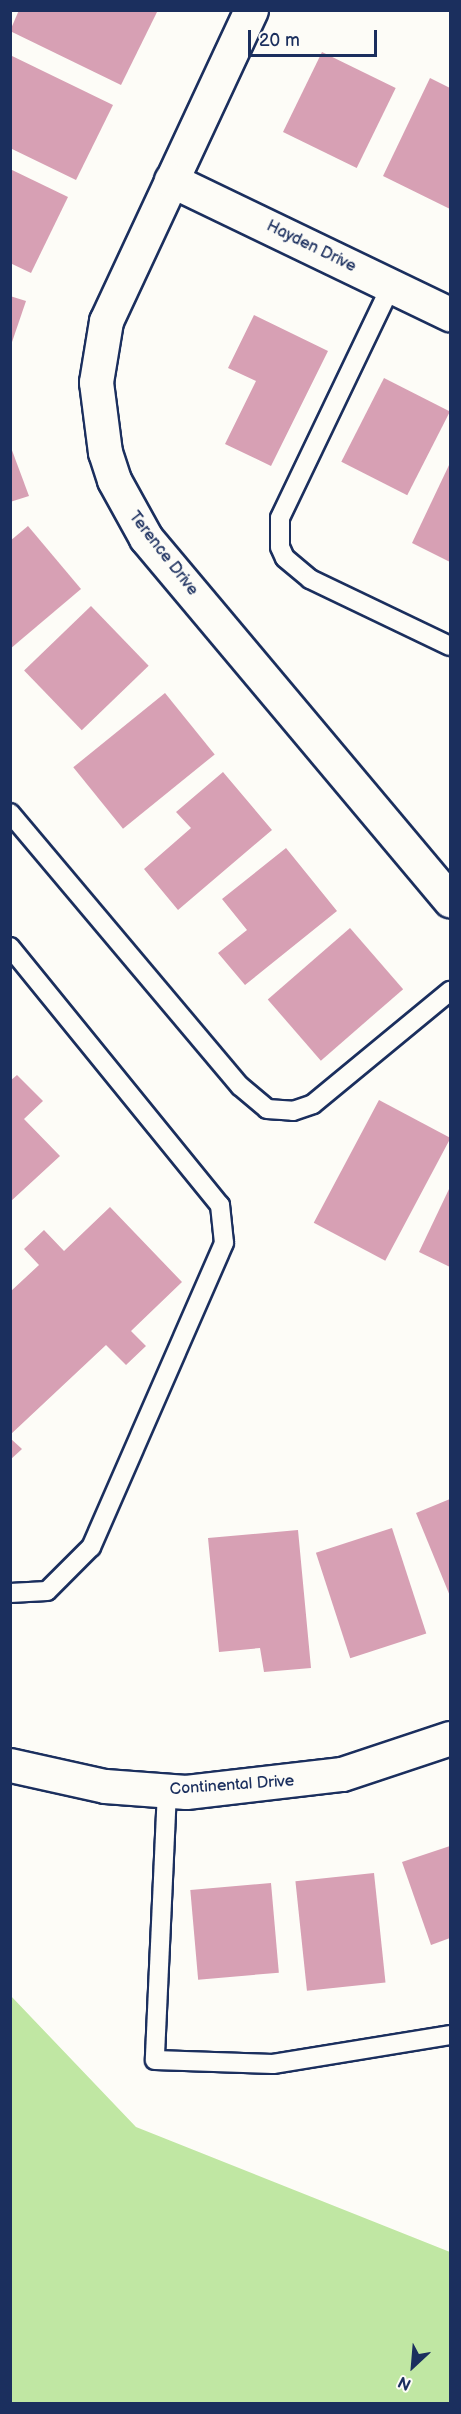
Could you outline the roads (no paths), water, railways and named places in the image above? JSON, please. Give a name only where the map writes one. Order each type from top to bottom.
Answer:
[{"type":"street","name":"Terence Drive","points":[[251,10],[118,288],[99,352],[98,417],[114,480],[146,538],[450,900]]},
{"type":"street","name":"Hayden Drive","points":[[171,180],[450,314]]},
{"type":"street","name":"Continental Drive","points":[[10,1765],[105,1786],[167,1791],[268,1786],[342,1774],[450,1738]]},
{"type":"lane","points":[[392,286],[280,518],[279,539],[285,558],[297,570],[450,646]]},
{"type":"lane","points":[[10,813],[240,1086],[267,1109],[292,1111],[313,1104],[450,991]]},
{"type":"lane","points":[[10,947],[220,1205],[224,1243],[91,1547],[47,1591],[10,1593]]},
{"type":"lane","points":[[167,1791],[155,2060],[273,2064],[450,2035]]}]
